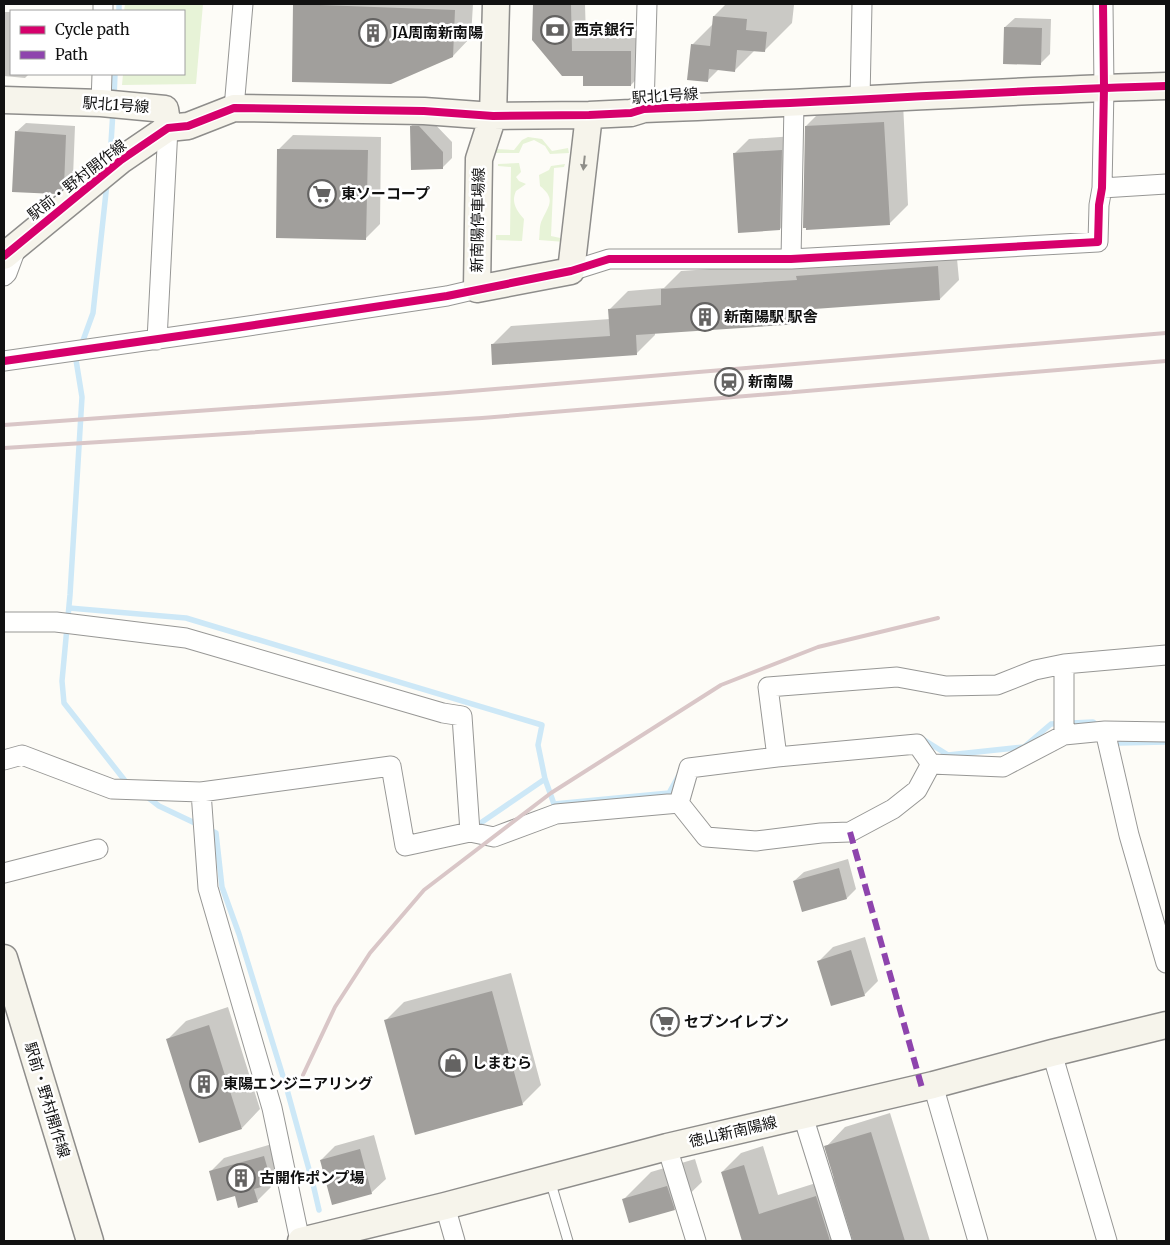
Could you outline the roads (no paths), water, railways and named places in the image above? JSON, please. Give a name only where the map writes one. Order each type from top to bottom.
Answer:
[{"type":"street","points":[[234,108],[243,4]]},
{"type":"street","name":"新南陽停車場線","points":[[477,289],[479,159],[493,116],[496,4]]},
{"type":"street","points":[[644,109],[647,4]]},
{"type":"street","points":[[860,98],[862,4]]},
{"type":"street","points":[[4,361],[447,296],[571,271],[609,259],[791,259],[1098,242],[1099,205],[1102,188],[1103,4]]},
{"type":"street","points":[[101,103],[102,75]]},
{"type":"street","name":"駅北1号線","points":[[4,100],[101,103],[166,110],[168,128],[188,126],[234,108],[424,111],[493,116],[589,115],[631,113],[644,109],[794,104],[860,98],[1166,86]]},
{"type":"street","points":[[791,259],[794,104]]},
{"type":"street","points":[[571,271],[589,115]]},
{"type":"street","points":[[157,340],[168,128]]},
{"type":"street","name":"駅前・野村開作線","points":[[8,249],[121,160],[168,128]]},
{"type":"street","points":[[1102,188],[1166,184]]},
{"type":"street","points":[[4,276],[7,273],[8,249]]},
{"type":"street","points":[[4,622],[56,622],[186,638],[443,713],[462,716],[470,832]]},
{"type":"street","points":[[778,758],[768,687],[897,677],[946,686],[997,685],[1035,670],[1064,664],[1166,655]]},
{"type":"street","points":[[1064,664],[1064,736]]},
{"type":"street","points":[[1105,731],[1129,835],[1166,963]]},
{"type":"street","points":[[931,764],[1003,767],[1064,736],[1105,731],[1166,732]]},
{"type":"street","points":[[679,803],[689,768],[917,744],[931,764]]},
{"type":"street","points":[[4,760],[22,755],[112,789],[201,792],[391,766],[404,846],[470,832],[494,836],[556,814],[679,803]]},
{"type":"street","points":[[679,803],[706,837],[756,841],[821,833],[850,832],[894,809],[917,790],[931,764]]},
{"type":"street","points":[[201,792],[208,888],[272,1108],[301,1241]]},
{"type":"street","points":[[4,873],[98,849]]},
{"type":"street","name":"駅前・野村開作線","points":[[4,958],[90,1241]]},
{"type":"street","name":"徳山新南陽線","points":[[301,1241],[343,1237],[549,1177],[667,1147],[932,1085],[1052,1052],[1166,1025]]},
{"type":"street","points":[[1052,1052],[1108,1241]]},
{"type":"street","points":[[932,1085],[978,1241]]},
{"type":"street","points":[[803,1116],[842,1241]]},
{"type":"street","points":[[667,1147],[696,1241]]},
{"type":"street","points":[[445,1206],[455,1241]]},
{"type":"lane","points":[[549,1177],[568,1241]]},
{"type":"waterway","points":[[119,4],[119,10]]},
{"type":"waterway","points":[[114,97],[115,75]]},
{"type":"waterway","points":[[110,159],[113,111]]},
{"type":"waterway","points":[[81,346],[93,313],[107,183]]},
{"type":"waterway","points":[[78,355],[76,360],[82,397],[70,595],[62,681],[64,703],[130,785]]},
{"type":"waterway","points":[[69,608],[186,618],[542,725],[538,745],[545,779],[554,804],[669,793],[679,775]]},
{"type":"waterway","points":[[921,738],[948,755],[1024,747],[1051,724],[1093,722],[1098,726]]},
{"type":"waterway","points":[[1113,738],[1119,743],[1166,742]]},
{"type":"waterway","points":[[482,822],[545,779]]},
{"type":"waterway","points":[[146,796],[159,806],[199,825]]},
{"type":"waterway","points":[[208,829],[216,833],[222,887],[239,934],[286,1086],[319,1210]]},
{"type":"railway","points":[[4,425],[447,393],[1166,333]]},
{"type":"railway","points":[[4,448],[482,418],[1166,361]]},
{"type":"railway","points":[[303,1075],[335,1007],[370,953],[424,890],[551,793],[721,685],[818,647],[938,618]]},
{"type":"place","name":"西京銀行","points":[[555,30]]},
{"type":"place","name":"JA周南新南陽","points":[[373,33]]},
{"type":"place","name":"東ソーコープ","points":[[322,194]]},
{"type":"place","name":"新南陽駅 駅舎","points":[[705,317]]},
{"type":"place","name":"新南陽","points":[[729,382]]},
{"type":"place","name":"セブンイレブン","points":[[665,1022]]},
{"type":"place","name":"しまむら","points":[[453,1063]]},
{"type":"place","name":"東陽エンジニアリング","points":[[204,1084]]},
{"type":"place","name":"古開作ポンプ場","points":[[241,1178]]}]
